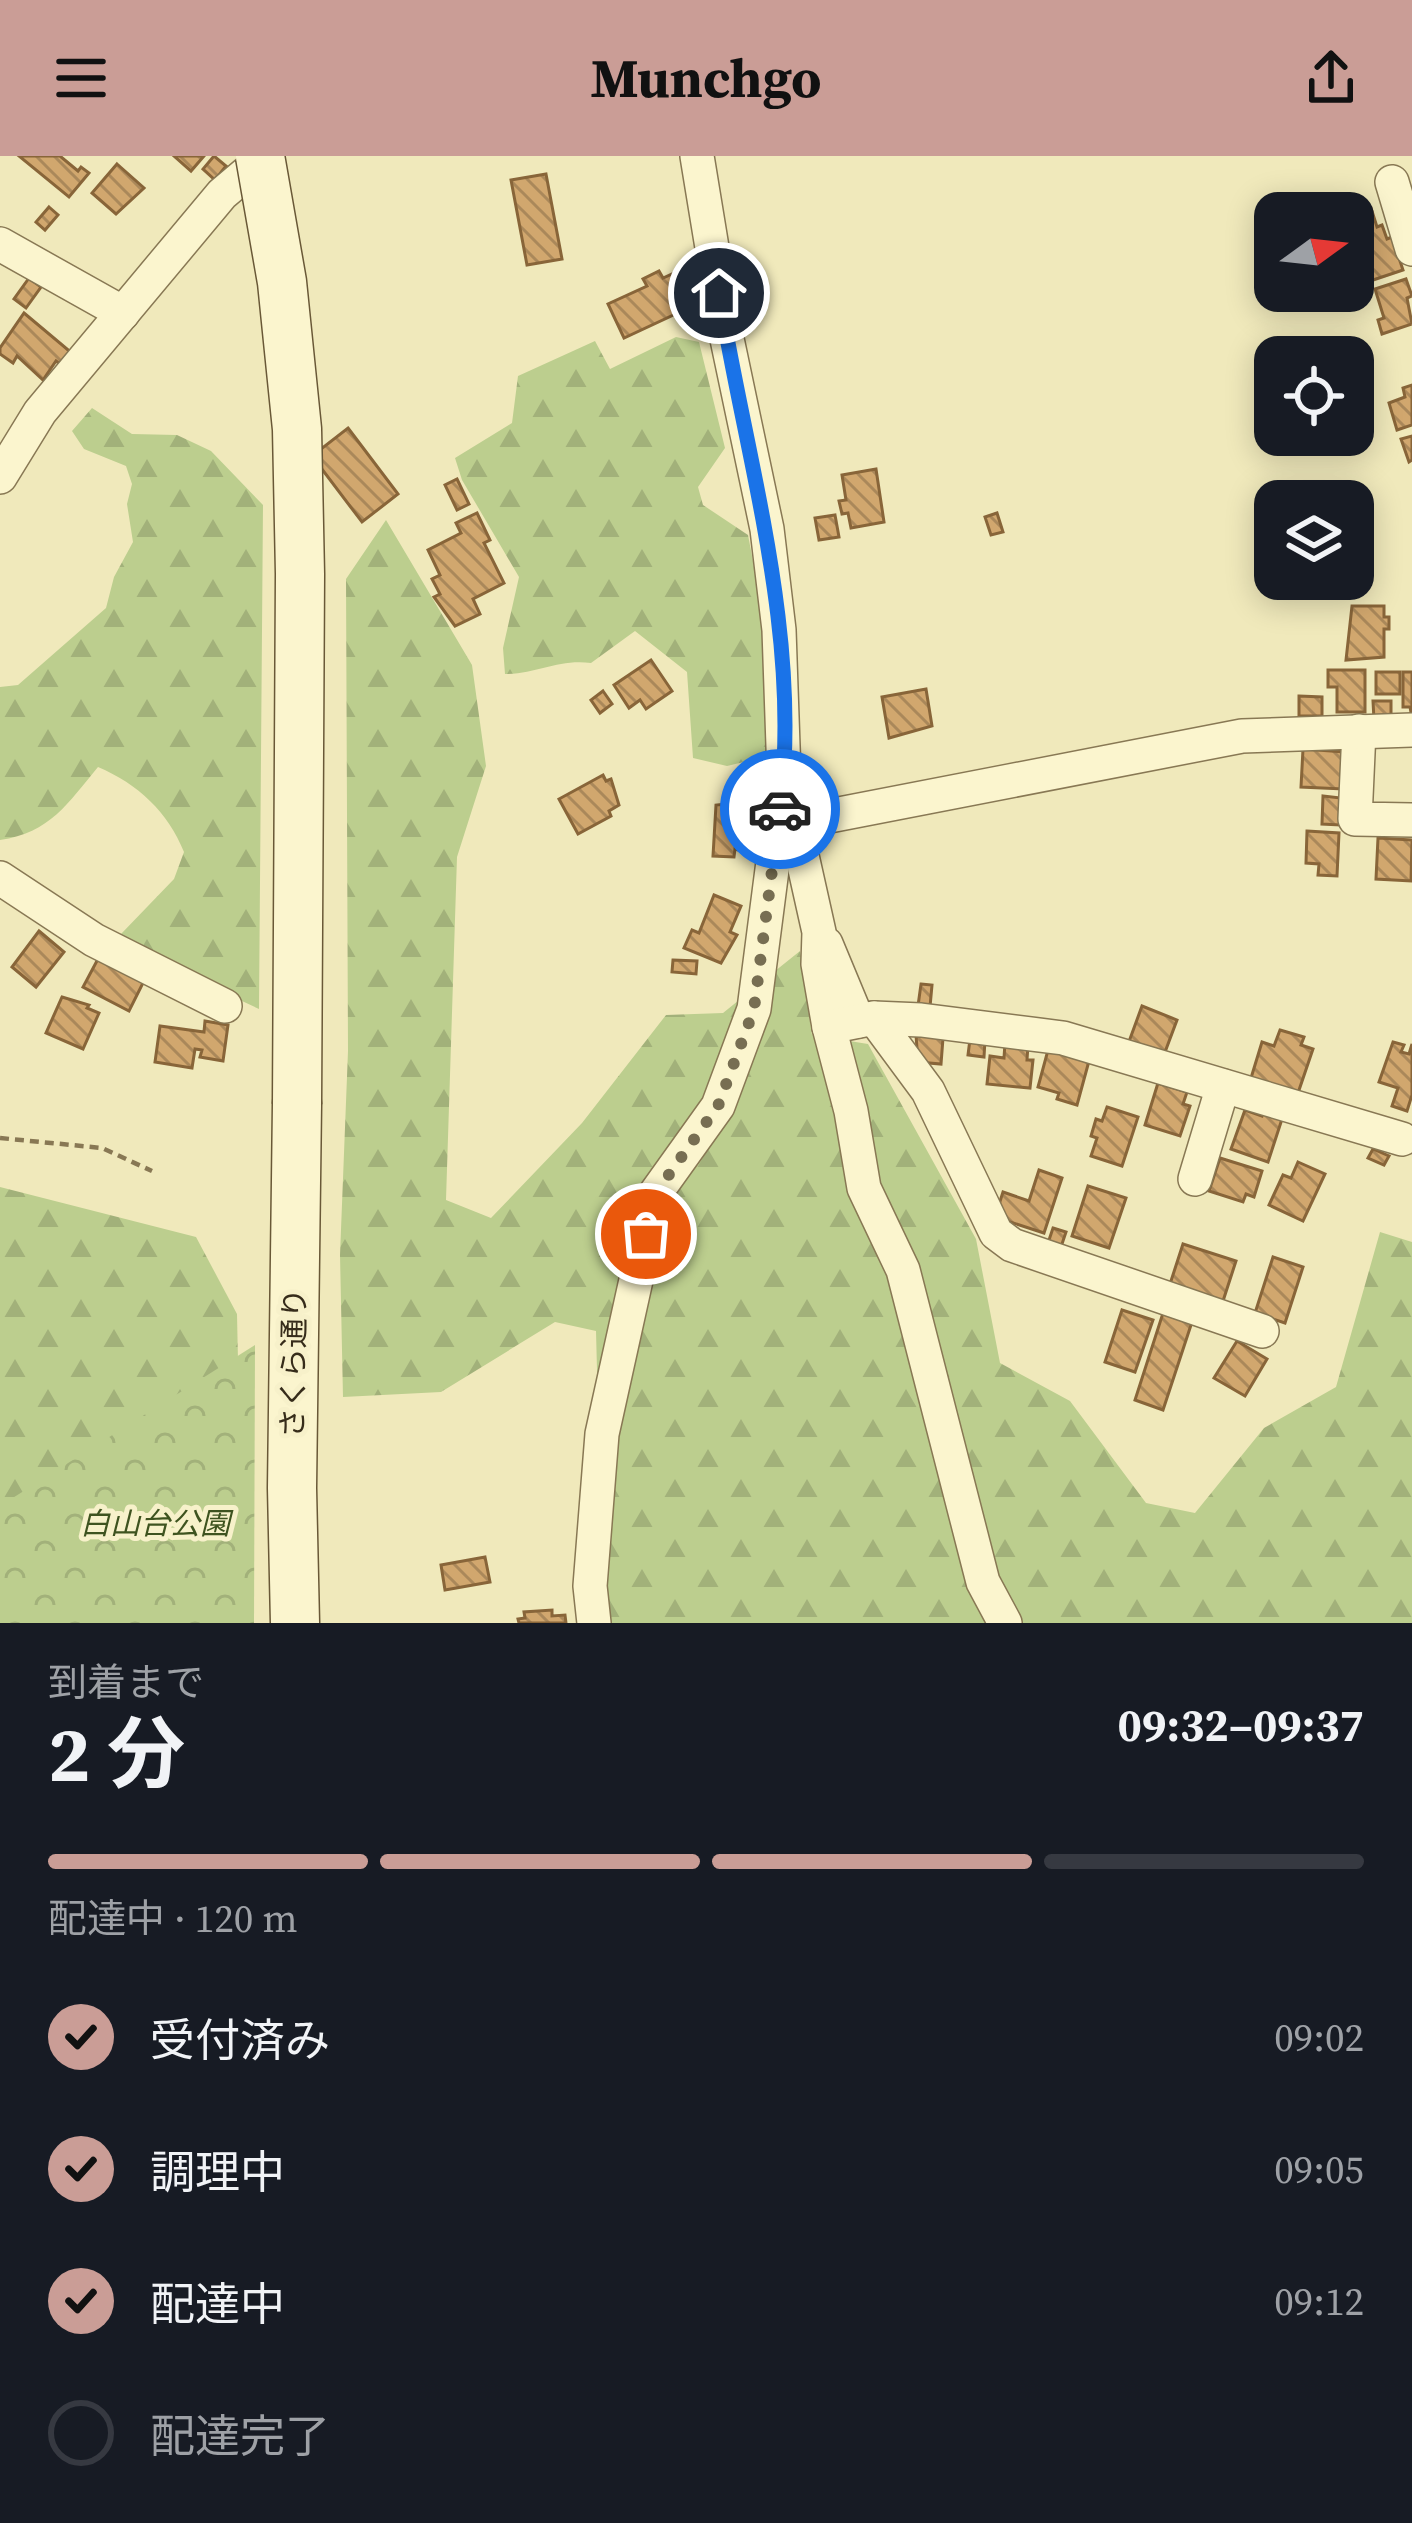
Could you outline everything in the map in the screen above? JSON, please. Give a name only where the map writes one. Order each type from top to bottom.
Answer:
[{"type":"street","points":[[0,477],[40,412],[222,194],[263,156]]},
{"type":"street","name":"さくら通り","points":[[263,156],[297,429],[295,1623]]},
{"type":"street","points":[[697,156],[727,339],[766,529],[779,630],[784,775],[819,932],[818,964],[854,1022],[928,1091],[996,1233],[1012,1245],[1262,1330]]},
{"type":"street","points":[[1390,182],[1412,249]]},
{"type":"street","points":[[0,244],[123,313]]},
{"type":"street","points":[[793,823],[1242,736],[1412,730]]},
{"type":"street","points":[[1359,731],[1355,819],[1412,820]]},
{"type":"street","points":[[594,1623],[590,1586],[602,1435],[655,1194],[718,1106],[754,1009],[784,775]]},
{"type":"street","points":[[0,878],[94,940],[225,1006]]},
{"type":"street","points":[[854,1022],[921,1020],[1063,1038],[1402,1139]]},
{"type":"street","points":[[854,1022],[851,1111],[864,1188],[903,1270],[983,1582],[1005,1623]]},
{"type":"street","points":[[1195,1179],[1223,1086]]},
{"type":"path","points":[[0,1138],[102,1148],[152,1171]]},
{"type":"green space","points":[[676,337],[699,342],[725,448],[698,487],[703,505],[748,535],[767,634],[769,756],[727,766],[693,758],[687,672],[635,631],[591,663],[505,674],[503,648],[519,577],[462,480],[455,458],[512,423],[518,376],[595,341],[610,369]]},
{"type":"green space","points":[[92,408],[132,434],[177,435],[211,451],[263,505],[259,1009],[149,958],[121,934],[174,879],[184,852],[160,812],[126,782],[98,767],[45,823],[0,840],[0,687],[18,685],[106,608],[114,577],[133,542],[127,504],[132,484],[126,466],[84,449],[72,431]]},
{"type":"green space","points":[[386,520],[472,665],[486,766],[457,857],[446,1200],[491,1218],[582,1123],[666,1015],[723,1013],[800,951],[812,1035],[868,1044],[976,1239],[1000,1363],[1070,1401],[1146,1503],[1195,1513],[1264,1428],[1336,1387],[1380,1232],[1412,1242],[1412,1623],[608,1623],[602,1567],[596,1331],[555,1322],[441,1392],[343,1397],[340,1255],[348,1051],[346,579]]},
{"type":"green space","points":[[0,1187],[196,1237],[237,1314],[241,1503],[0,1623]]},
{"type":"green space","name":"白山台公園","points":[[255,1345],[254,1623],[0,1623],[0,1506]]},
{"type":"building","points":[[19,156],[60,156],[78,171],[81,167],[89,173],[69,197]]},
{"type":"building","points":[[174,156],[204,156],[191,171]]},
{"type":"building","points":[[214,156],[226,166],[215,180],[203,169]]},
{"type":"building","points":[[117,164],[144,188],[116,214],[92,193]]},
{"type":"building","points":[[546,174],[562,259],[527,265],[511,180]]},
{"type":"building","points":[[49,207],[58,215],[45,230],[36,222]]},
{"type":"building","points":[[1374,218],[1387,239],[1392,237],[1403,270],[1374,280]]},
{"type":"building","points":[[683,269],[699,303],[624,338],[608,304],[647,286],[643,279],[659,271],[663,278]]},
{"type":"building","points":[[29,278],[41,287],[26,308],[14,299]]},
{"type":"building","points":[[1406,279],[1412,296],[1407,298],[1412,324],[1382,334],[1378,320],[1384,318],[1375,289]]},
{"type":"building","points":[[24,313],[73,354],[64,367],[56,361],[43,380],[17,356],[13,363],[0,354]]},
{"type":"building","points":[[1412,385],[1412,425],[1397,430],[1389,403],[1405,397],[1403,388]]},
{"type":"building","points":[[348,428],[398,494],[362,522],[312,456]]},
{"type":"building","points":[[1412,436],[1412,460],[1409,462],[1401,439]]},
{"type":"building","points":[[876,469],[884,522],[851,528],[839,501],[846,500],[842,475]]},
{"type":"building","points":[[457,479],[469,504],[457,510],[445,485]]},
{"type":"building","points":[[477,513],[490,540],[484,543],[504,583],[473,599],[480,614],[455,626],[434,597],[440,594],[432,579],[440,575],[428,550],[461,533],[456,523]]},
{"type":"building","points":[[997,513],[1003,532],[991,535],[985,517]]},
{"type":"building","points":[[835,515],[839,537],[819,540],[815,518]]},
{"type":"building","points":[[1352,606],[1384,606],[1389,629],[1384,629],[1384,657],[1346,660]]},
{"type":"building","points":[[651,660],[672,691],[646,709],[640,700],[629,708],[614,685]]},
{"type":"building","points":[[1328,670],[1365,670],[1365,712],[1337,712],[1337,687],[1328,687]]},
{"type":"building","points":[[1376,672],[1400,672],[1400,694],[1376,694]]},
{"type":"building","points":[[1403,672],[1412,672],[1412,718],[1410,707],[1403,707]]},
{"type":"building","points":[[926,689],[932,726],[889,738],[882,697]]},
{"type":"building","points":[[603,691],[612,704],[600,713],[591,700]]},
{"type":"building","points":[[1299,696],[1322,697],[1322,716],[1299,716]]},
{"type":"building","points":[[1373,701],[1391,701],[1391,720],[1374,720]]},
{"type":"building","points":[[1303,749],[1345,752],[1343,789],[1301,787]]},
{"type":"building","points":[[603,775],[606,781],[611,779],[619,805],[609,811],[611,816],[578,834],[559,799]]},
{"type":"building","points":[[748,795],[766,798],[757,855],[735,849],[734,857],[713,856],[716,805],[747,802]]},
{"type":"building","points":[[1323,796],[1341,798],[1340,825],[1322,824]]},
{"type":"building","points":[[1307,831],[1339,833],[1337,876],[1318,875],[1319,864],[1306,863]]},
{"type":"building","points":[[1378,838],[1412,840],[1411,881],[1376,879]]},
{"type":"building","points":[[714,895],[741,906],[730,932],[737,935],[721,963],[684,948],[692,930],[699,933]]},
{"type":"building","points":[[39,931],[64,952],[36,987],[12,967]]},
{"type":"building","points":[[99,957],[144,981],[129,1011],[83,987]]},
{"type":"building","points":[[673,960],[697,961],[696,974],[672,972]]},
{"type":"building","points":[[921,984],[932,985],[930,1007],[918,1006]]},
{"type":"building","points":[[62,997],[99,1013],[83,1049],[46,1033]]},
{"type":"building","points":[[1142,1006],[1177,1020],[1162,1060],[1127,1047]]},
{"type":"building","points":[[205,1021],[228,1025],[223,1061],[200,1057],[202,1050],[195,1049],[192,1068],[155,1062],[160,1026],[204,1032]]},
{"type":"building","points":[[1280,1030],[1304,1037],[1301,1045],[1313,1049],[1298,1093],[1251,1078],[1262,1042],[1274,1046]]},
{"type":"building","points":[[916,1035],[943,1038],[941,1064],[918,1062]]},
{"type":"building","points":[[970,1039],[985,1040],[984,1057],[968,1055]]},
{"type":"building","points":[[1393,1042],[1404,1045],[1401,1052],[1409,1054],[1412,1044],[1412,1095],[1407,1111],[1392,1106],[1398,1088],[1379,1082]]},
{"type":"building","points":[[1005,1043],[1028,1045],[1027,1060],[1033,1060],[1030,1088],[987,1084],[990,1056],[1004,1058]]},
{"type":"building","points":[[1048,1050],[1089,1061],[1077,1105],[1038,1087]]},
{"type":"building","points":[[1158,1083],[1187,1092],[1183,1104],[1190,1106],[1180,1136],[1145,1125]]},
{"type":"building","points":[[1107,1107],[1138,1117],[1122,1166],[1091,1156],[1096,1119],[1102,1121]]},
{"type":"building","points":[[1245,1110],[1283,1116],[1268,1162],[1231,1149]]},
{"type":"building","points":[[1373,1149],[1389,1156],[1384,1165],[1368,1158]]},
{"type":"building","points":[[1220,1158],[1262,1171],[1254,1197],[1246,1194],[1243,1202],[1209,1191]]},
{"type":"building","points":[[1298,1162],[1325,1174],[1303,1221],[1269,1205],[1283,1175],[1291,1178]]},
{"type":"building","points":[[1039,1170],[1062,1178],[1044,1233],[995,1217],[1003,1192],[1029,1201]]},
{"type":"building","points":[[1088,1186],[1126,1198],[1109,1248],[1072,1236]]},
{"type":"building","points":[[1053,1228],[1066,1232],[1060,1250],[1047,1246]]},
{"type":"building","points":[[1183,1244],[1236,1261],[1223,1301],[1170,1284]]},
{"type":"building","points":[[1273,1257],[1303,1267],[1285,1323],[1255,1313]]},
{"type":"building","points":[[1122,1310],[1153,1320],[1135,1372],[1105,1362]]},
{"type":"building","points":[[1163,1313],[1192,1322],[1163,1410],[1135,1400]]},
{"type":"building","points":[[1237,1341],[1267,1359],[1245,1396],[1214,1378]]},
{"type":"building","points":[[485,1557],[490,1582],[445,1590],[441,1565]]},
{"type":"building","points":[[552,1610],[552,1616],[565,1615],[566,1623],[519,1623],[524,1612]]},
{"type":"way so far","points":[[646,1234],[655,1194],[718,1106],[754,1009],[780,809]]},
{"type":"route","points":[[719,293],[766,529],[779,630],[784,775],[780,809]]}]
